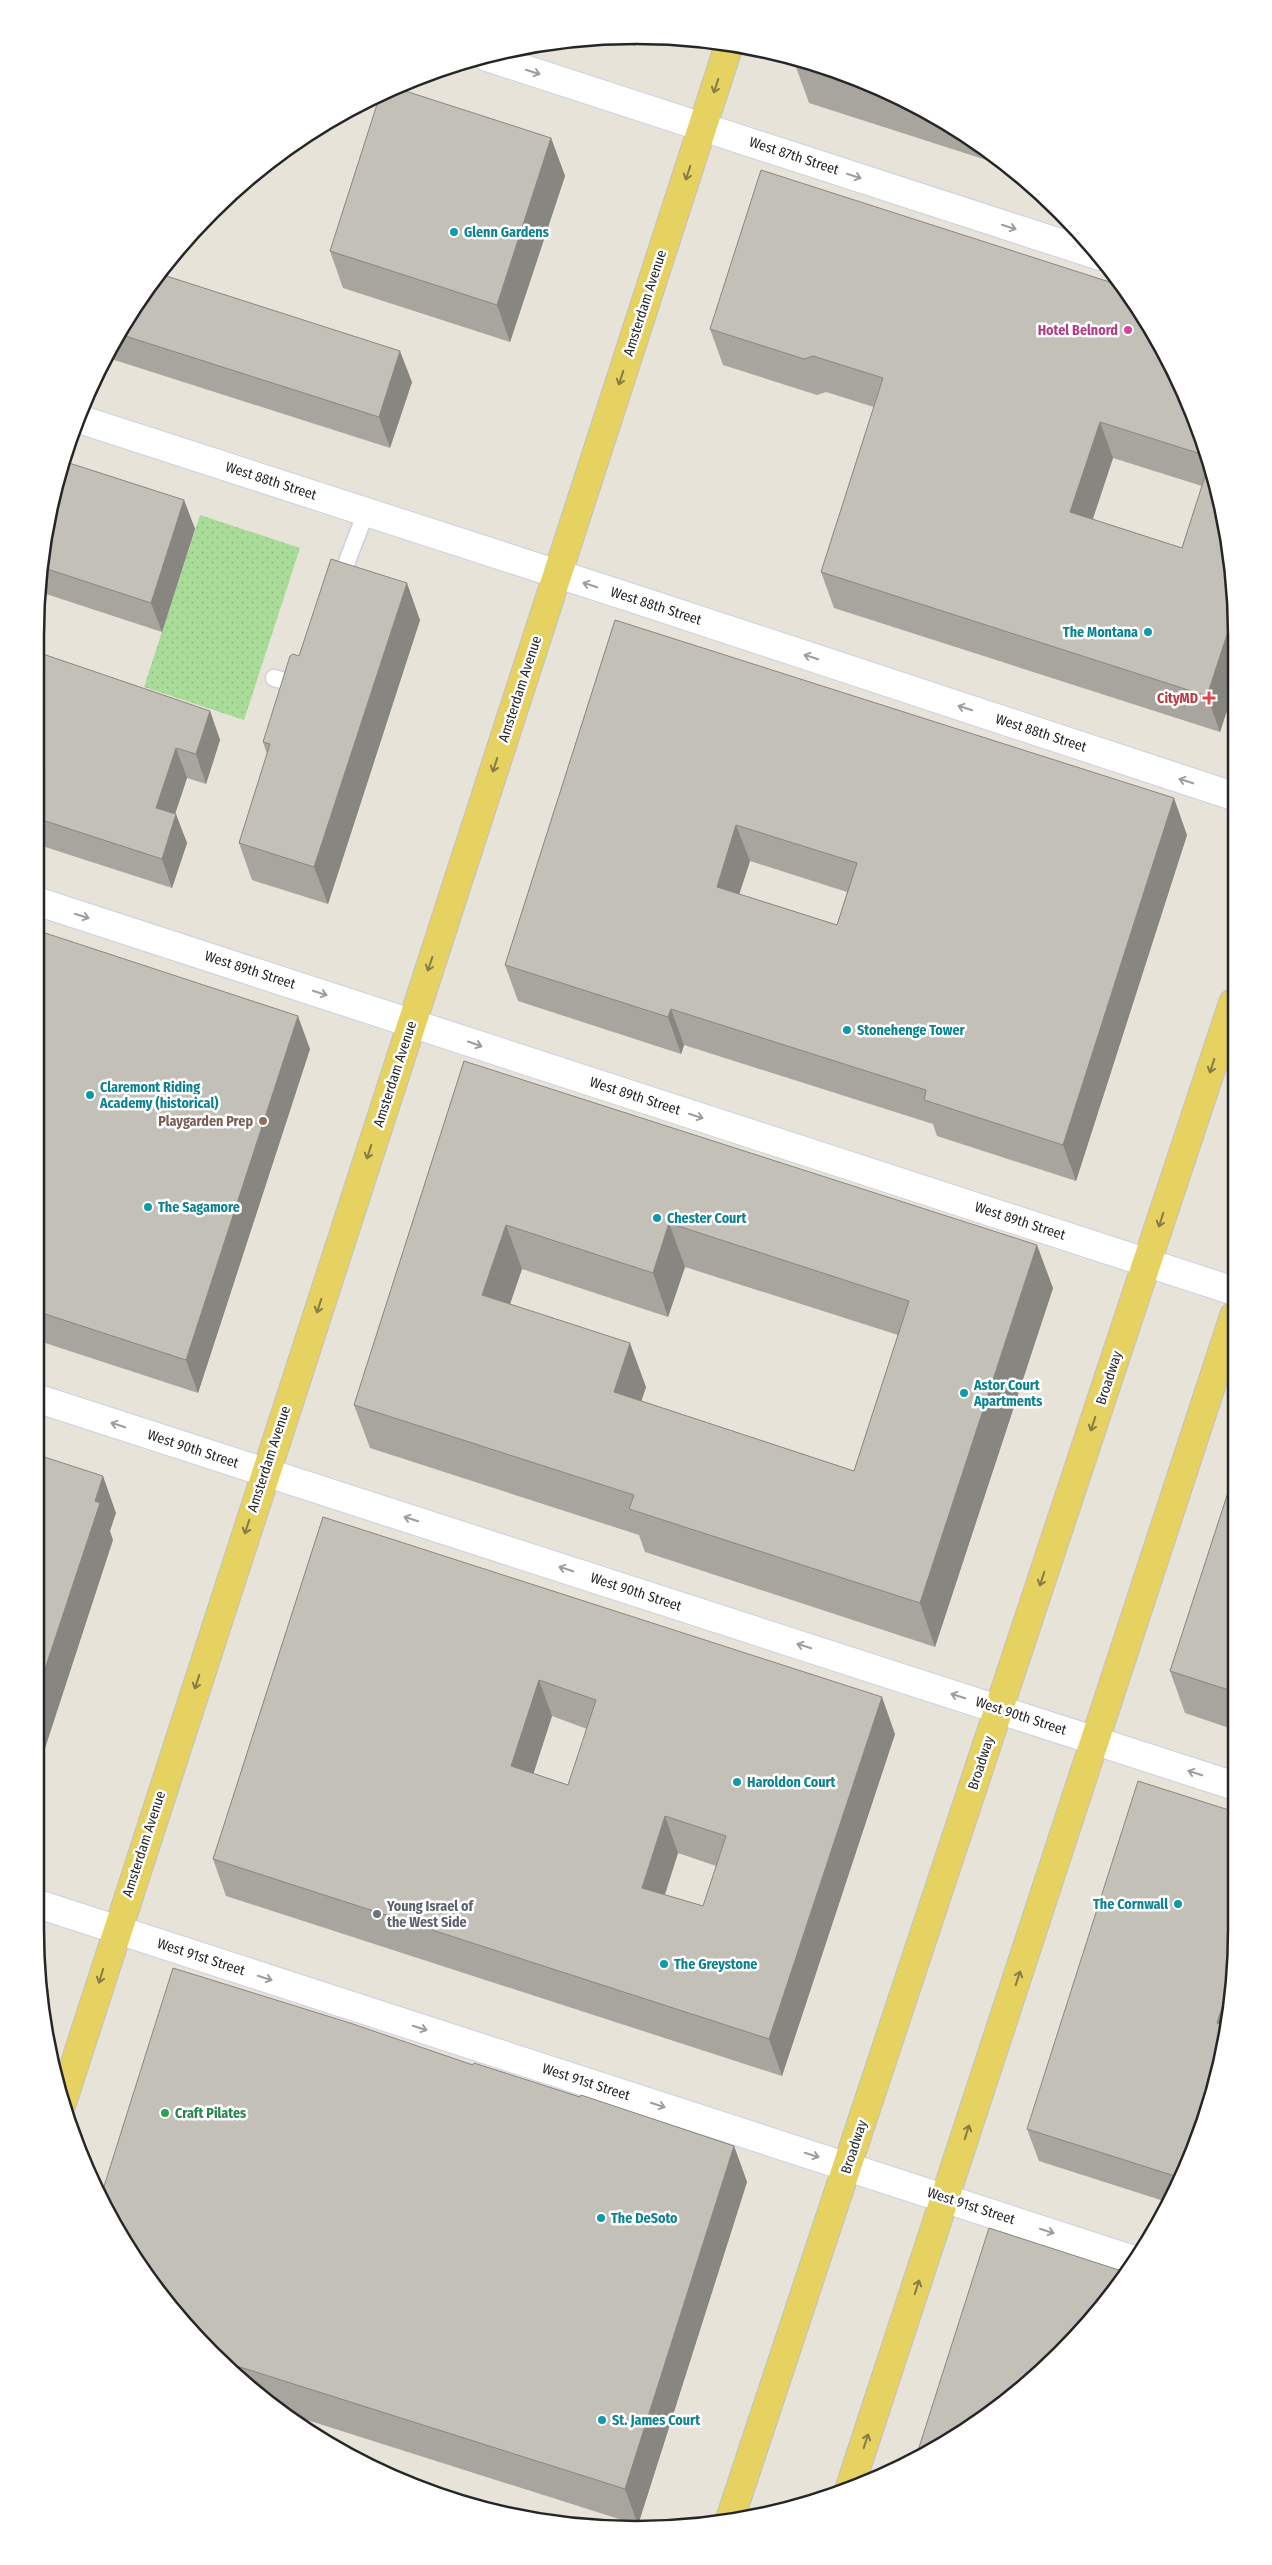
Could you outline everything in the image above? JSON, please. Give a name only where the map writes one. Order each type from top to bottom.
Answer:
[{"type":"main road","name":"Amsterdam Avenue","points":[[66,2089],[116,1930],[727,51]]},
{"type":"main road","name":"Broadway","points":[[732,2513],[1228,1018]]},
{"type":"main road","points":[[852,2480],[1228,1334]]},
{"type":"street","name":"West 87th Street","points":[[498,60],[1086,251]]},
{"type":"street","name":"West 88th Street","points":[[85,421],[1228,795]]},
{"type":"street","name":"West 89th Street","points":[[44,904],[1228,1288]]},
{"type":"street","name":"West 90th Street","points":[[44,1401],[1228,1784]]},
{"type":"street","name":"West 91st Street","points":[[44,1906],[1128,2258]]},
{"type":"lane","points":[[331,604],[366,512]]},
{"type":"lane","points":[[274,678],[299,686],[306,667]]},
{"type":"green space","points":[[200,515],[300,548],[244,720],[144,687]]},
{"type":"building","points":[[405,91],[551,138],[497,305],[330,251],[377,104]]},
{"type":"building","points":[[761,170],[1111,283],[1149,340],[1167,374],[1183,409],[1199,453],[1100,422],[1070,512],[1182,548],[1206,475],[1217,520],[1223,559],[1228,632],[1207,696],[821,572],[883,378],[813,356],[804,359],[710,329]]},
{"type":"building","points":[[165,276],[400,351],[379,417],[125,336]]},
{"type":"building","points":[[70,463],[184,500],[151,603],[48,569],[55,520]]},
{"type":"building","points":[[331,559],[407,583],[314,867],[239,843],[270,744],[263,742],[290,656],[293,654],[299,656]]},
{"type":"building","points":[[615,620],[1174,798],[1063,1145],[924,1100],[926,1090],[671,1009],[668,1017],[505,965]],"holes":[[[736,825],[857,863],[837,925],[717,887]]]},
{"type":"building","points":[[44,654],[210,711],[196,754],[176,748],[156,808],[176,814],[162,859],[44,821]]},
{"type":"building","points":[[44,933],[298,1016],[186,1360],[44,1314]]},
{"type":"building","points":[[464,1061],[1037,1245],[920,1603],[629,1509],[634,1495],[354,1405]],"holes":[[[669,1223],[909,1301],[854,1471],[614,1392],[630,1343],[482,1295],[506,1225],[653,1273]]]},
{"type":"building","points":[[44,1457],[103,1476],[95,1501],[100,1503],[44,1672]]},
{"type":"building","points":[[1228,1492],[1228,1690],[1170,1671]]},
{"type":"building","points":[[323,1517],[882,1697],[769,2039],[213,1859]],"holes":[[[539,1680],[596,1700],[568,1785],[511,1766]],[[665,1816],[726,1836],[703,1906],[642,1888]]]},
{"type":"building","points":[[1138,1781],[1228,1810],[1227,1968],[1223,2003],[1217,2023],[1220,2024],[1208,2082],[1197,2119],[1174,2176],[1027,2129]]},
{"type":"building","points":[[173,1968],[350,2023],[473,2065],[474,2063],[580,2097],[581,2095],[734,2146],[625,2489],[237,2366],[217,2348],[166,2290],[123,2225],[104,2188]]},
{"type":"building","points":[[989,2228],[1120,2270],[1106,2290],[1055,2348],[1026,2374],[997,2399],[918,2449]]},
{"type":"place","name":"Glenn Gardens","points":[[454,232]]},
{"type":"place","name":"Hotel Belnord","points":[[1128,330]]},
{"type":"place","name":"The Montana","points":[[1148,632]]},
{"type":"place","name":"CityMD","points":[[1209,698]]},
{"type":"place","name":"Stonehenge Tower","points":[[847,1030]]},
{"type":"place","name":"Claremont Riding Academy (historical)","points":[[90,1095]]},
{"type":"place","name":"Playgarden Prep","points":[[263,1121]]},
{"type":"place","name":"The Sagamore","points":[[148,1207]]},
{"type":"place","name":"Chester Court","points":[[657,1218]]},
{"type":"place","name":"Astor Court Apartments","points":[[964,1393]]},
{"type":"place","name":"Haroldon Court","points":[[737,1782]]},
{"type":"place","name":"The Cornwall","points":[[1178,1904]]},
{"type":"place","name":"Young Israel of the West Side","points":[[377,1914]]},
{"type":"place","name":"The Greystone","points":[[664,1964]]},
{"type":"place","name":"Craft Pilates","points":[[165,2113]]},
{"type":"place","name":"The DeSoto","points":[[601,2218]]},
{"type":"place","name":"St. James Court","points":[[602,2420]]}]
